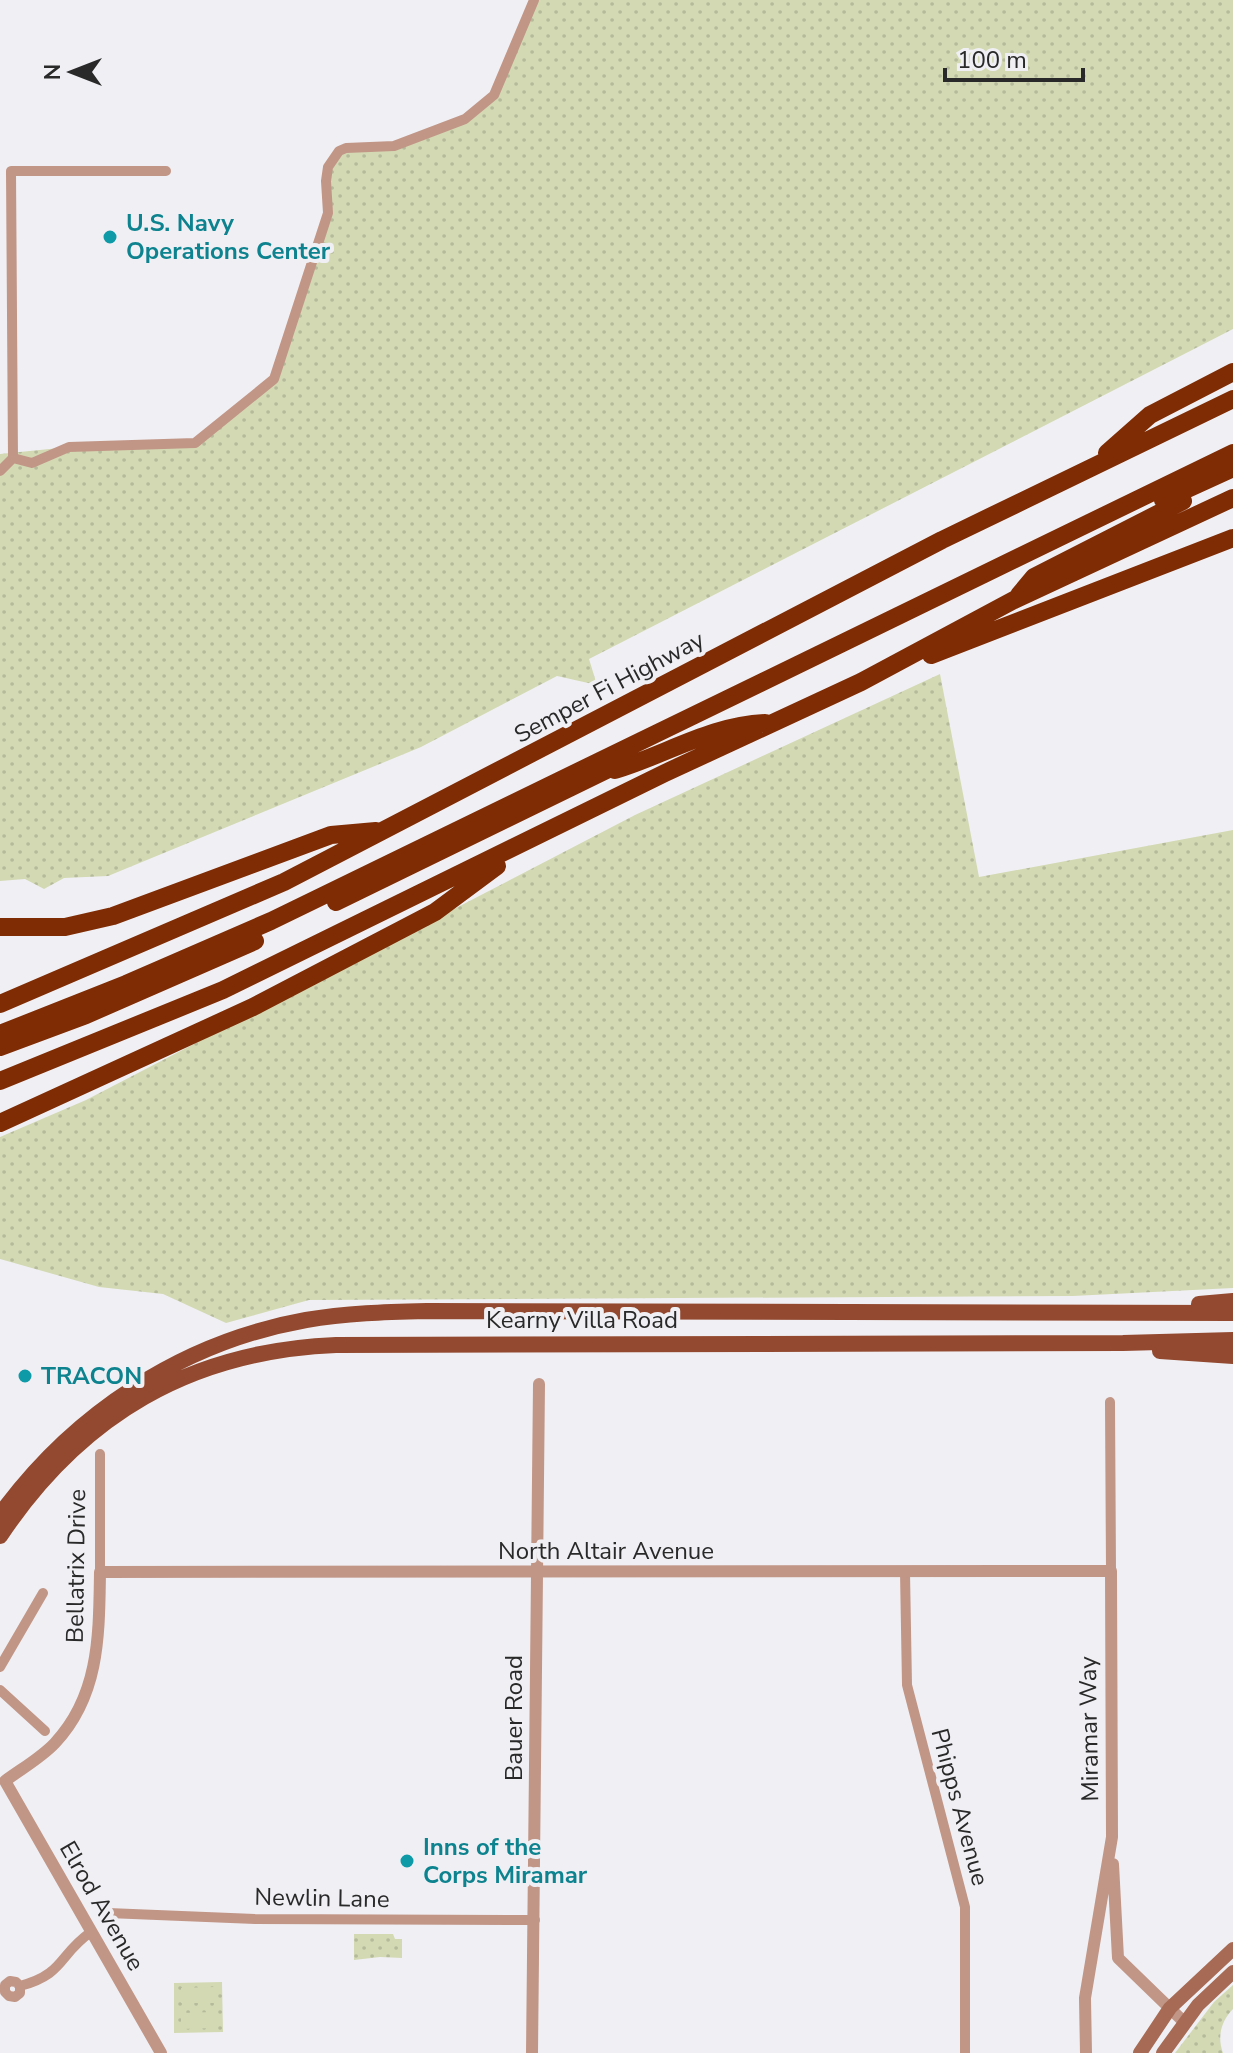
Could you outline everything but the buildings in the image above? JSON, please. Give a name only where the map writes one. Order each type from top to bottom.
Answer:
[{"type":"highway","points":[[1090,468],[1150,415],[1233,372]]},
{"type":"highway","name":"Semper Fi Highway","points":[[0,1004],[284,882],[942,540],[1233,399]]},
{"type":"highway","points":[[0,1034],[271,921],[1233,453]]},
{"type":"highway","points":[[1014,600],[1034,577],[1224,480],[1233,470]]},
{"type":"highway","points":[[0,1047],[207,964],[1096,530],[1233,470]]},
{"type":"highway","points":[[0,1081],[223,990],[665,773],[861,682],[1014,600],[1233,498]]},
{"type":"highway","points":[[861,682],[1233,538]]},
{"type":"highway","points":[[601,774],[649,760],[707,734],[746,723],[778,722]]},
{"type":"highway","points":[[0,927],[65,927],[113,916],[331,835],[387,831]]},
{"type":"highway","points":[[0,1123],[253,1007],[435,912],[539,836]]},
{"type":"main road","points":[[1186,1313],[1197,1304],[1233,1301]]},
{"type":"main road","name":"Kearny Villa Road","points":[[0,1515],[31,1474],[58,1446],[136,1385],[195,1354],[237,1338],[304,1320],[363,1312],[427,1311],[1233,1313]]},
{"type":"main road","name":"Kearny Villa Road","points":[[0,1536],[29,1495],[56,1465],[112,1416],[144,1395],[188,1374],[229,1360],[279,1349],[336,1345],[1233,1340]]},
{"type":"main road","points":[[1123,1343],[1152,1350],[1233,1356]]},
{"type":"main road","points":[[1140,2053],[1170,2008],[1233,1949]]},
{"type":"main road","points":[[1163,2053],[1198,2005],[1233,1972]]},
{"type":"street","points":[[13,458],[32,463],[69,447],[195,443],[274,379],[328,213],[328,167],[339,151],[346,148],[394,146],[465,119],[494,95],[534,0]]},
{"type":"street","points":[[0,471],[13,458],[11,171],[166,171]]},
{"type":"street","name":"Bauer Road","points":[[532,2053],[539,1384]]},
{"type":"street","name":"Miramar Way","points":[[1086,2053],[1085,1998],[1112,1837],[1110,1402]]},
{"type":"street","name":"Bellatrix Drive","points":[[2,1780],[53,1746],[85,1700],[97,1654],[100,1454]]},
{"type":"street","name":"North Altair Avenue","points":[[100,1572],[1111,1571]]},
{"type":"street","name":"Phipps Avenue","points":[[905,1572],[907,1685],[965,1907],[965,2053]]},
{"type":"street","points":[[0,1667],[43,1593]]},
{"type":"street","points":[[0,1690],[45,1731]]},
{"type":"street","name":"Elrod Avenue","points":[[2,1780],[161,2053]]},
{"type":"street","points":[[1112,1837],[1118,1958],[1184,2022]]},
{"type":"street","name":"Newlin Lane","points":[[108,1913],[255,1919],[535,1920]]},
{"type":"street","points":[[2,1993],[10,1981],[20,1986],[40,1981],[54,1972],[75,1944],[91,1932]]},
{"type":"green space","points":[[534,0],[1233,0],[1233,329],[589,659],[597,685],[557,676],[421,747],[108,876],[64,878],[44,889],[25,879],[0,881],[0,454],[69,447],[195,443],[274,379],[328,213],[326,181],[339,151],[394,146],[465,119],[494,95]]},
{"type":"green space","points":[[940,674],[979,877],[1233,830],[1233,1288],[1073,1296],[309,1300],[226,1323],[163,1294],[99,1287],[0,1259],[0,1137],[86,1100],[635,815]]},
{"type":"green space","points":[[354,1934],[393,1934],[395,1939],[402,1939],[402,1958],[354,1960]]},
{"type":"green space","points":[[222,1982],[223,2032],[174,2033],[174,1983]]},
{"type":"green space","points":[[1233,1985],[1233,2009],[1220,2035],[1223,2053],[1175,2053],[1214,2002]]},
{"type":"green space","points":[[214,1987],[214,2003],[181,2003],[181,1988]]},
{"type":"green space","points":[[214,2012],[215,2028],[181,2029],[181,2013]]},
{"type":"place","name":"U.S. Navy Operations Center","points":[[110,237]]},
{"type":"place","name":"TRACON","points":[[25,1376]]},
{"type":"place","name":"Inns of the Corps Miramar","points":[[407,1861]]}]
